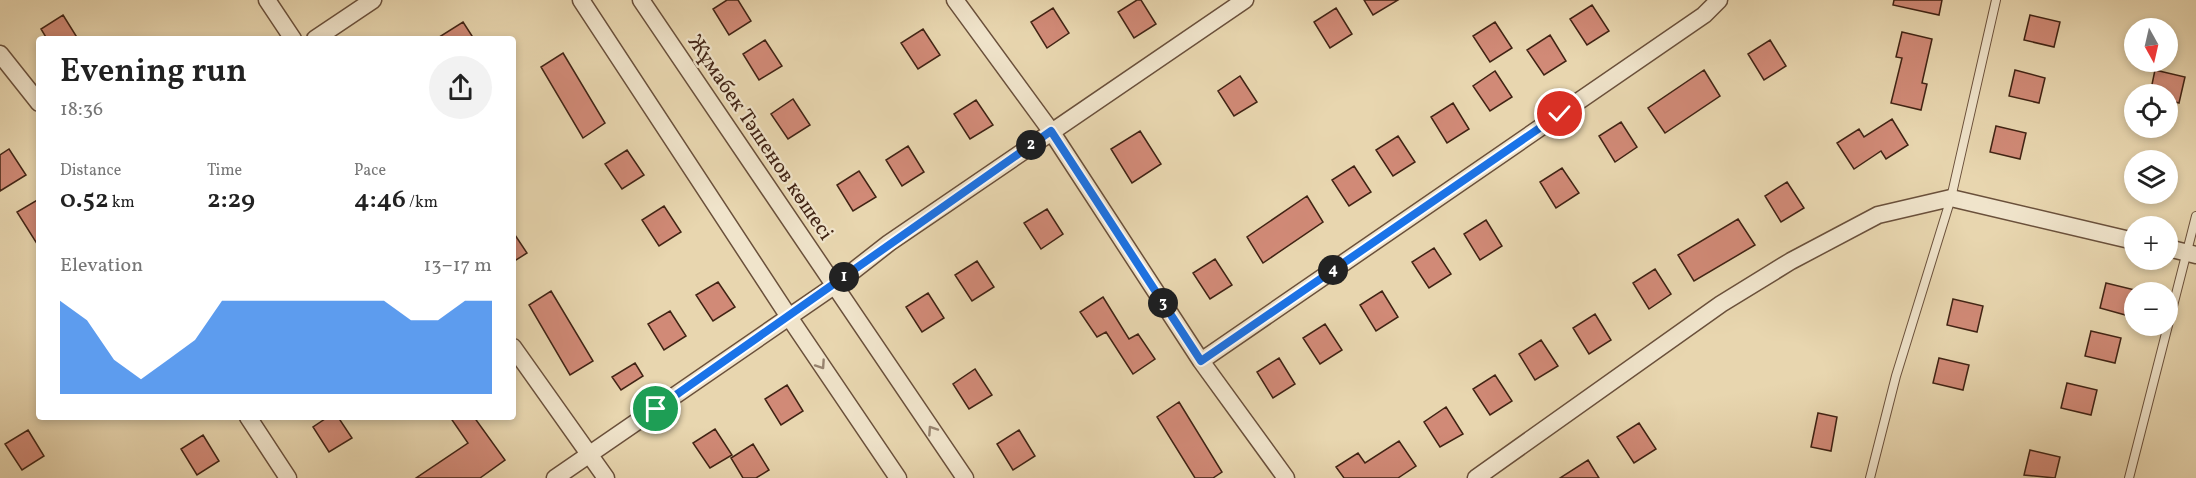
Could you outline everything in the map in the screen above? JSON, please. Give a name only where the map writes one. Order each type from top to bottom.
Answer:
[{"type":"street","points":[[267,0],[291,36]]},
{"type":"street","points":[[319,36],[373,0]]},
{"type":"street","points":[[581,0],[789,317],[898,478]]},
{"type":"street","name":"Жұмабек Тәшенов көшесі","points":[[642,0],[965,478]]},
{"type":"street","points":[[955,0],[1051,131],[1201,361],[1286,478]]},
{"type":"street","points":[[555,478],[834,286],[889,243],[1245,0]]},
{"type":"street","points":[[1201,361],[1704,15],[1719,0]]},
{"type":"street","points":[[0,54],[36,99]]},
{"type":"street","points":[[1476,478],[1721,304],[1791,261],[1878,215],[1951,198],[2124,239]]},
{"type":"street","points":[[516,350],[606,478]]},
{"type":"street","points":[[250,420],[288,478]]},
{"type":"lane","points":[[1870,478],[1896,376],[1951,198],[1996,0]]},
{"type":"lane","points":[[2129,478],[2192,254],[2196,216]]},
{"type":"building","points":[[727,0],[738,0],[751,21],[729,35],[713,9]]},
{"type":"building","points":[[1137,0],[1141,0],[1156,24],[1134,38],[1118,12]]},
{"type":"building","points":[[1364,0],[1398,0],[1373,15]]},
{"type":"building","points":[[1894,0],[1942,0],[1939,15],[1893,5]]},
{"type":"building","points":[[1592,5],[1609,31],[1587,45],[1570,19]]},
{"type":"building","points":[[1053,8],[1069,33],[1047,48],[1031,22]]},
{"type":"building","points":[[1336,8],[1352,34],[1330,48],[1314,22]]},
{"type":"building","points":[[63,15],[76,36],[45,36],[41,29]]},
{"type":"building","points":[[2030,15],[2060,22],[2054,47],[2024,40]]},
{"type":"building","points":[[463,22],[472,36],[441,36]]},
{"type":"building","points":[[1495,22],[1512,48],[1490,62],[1473,36]]},
{"type":"building","points":[[923,29],[940,55],[918,69],[901,43]]},
{"type":"building","points":[[1902,32],[1932,39],[1922,83],[1927,84],[1921,110],[1891,103],[1902,58],[1896,57]]},
{"type":"building","points":[[1550,35],[1566,61],[1544,75],[1527,50]]},
{"type":"building","points":[[765,40],[782,66],[759,80],[743,54]]},
{"type":"building","points":[[1770,40],[1786,66],[1764,80],[1748,54]]},
{"type":"building","points":[[563,53],[605,123],[583,138],[541,67]]},
{"type":"building","points":[[1704,70],[1720,96],[1665,133],[1648,108]]},
{"type":"building","points":[[2015,70],[2045,78],[2039,103],[2009,96]]},
{"type":"building","points":[[1495,71],[1512,97],[1490,111],[1473,86]]},
{"type":"building","points":[[2155,72],[2185,77],[2179,103],[2178,84],[2152,84]]},
{"type":"building","points":[[1240,76],[1257,102],[1234,116],[1218,91]]},
{"type":"building","points":[[793,99],[810,125],[788,139],[771,114]]},
{"type":"building","points":[[976,100],[993,125],[970,139],[954,114]]},
{"type":"building","points":[[1453,103],[1469,129],[1447,143],[1431,117]]},
{"type":"building","points":[[1892,119],[1908,145],[1886,159],[1881,151],[1854,169],[1837,143],[1859,129],[1864,137]]},
{"type":"building","points":[[1621,122],[1637,147],[1615,162],[1599,136]]},
{"type":"building","points":[[1996,126],[2026,133],[2020,159],[1990,152]]},
{"type":"building","points":[[1140,131],[1161,164],[1132,183],[1111,149]]},
{"type":"building","points":[[1398,136],[1415,162],[1393,176],[1376,150]]},
{"type":"building","points":[[908,146],[924,172],[902,186],[886,160]]},
{"type":"building","points":[[9,149],[26,175],[0,191],[0,155]]},
{"type":"building","points":[[627,150],[644,175],[622,189],[605,164]]},
{"type":"building","points":[[1354,166],[1371,192],[1349,206],[1332,180]]},
{"type":"building","points":[[1562,168],[1579,193],[1556,208],[1540,182]]},
{"type":"building","points":[[859,171],[876,197],[853,211],[837,185]]},
{"type":"building","points":[[1787,182],[1804,208],[1781,222],[1765,196]]},
{"type":"building","points":[[1307,196],[1323,222],[1263,263],[1247,237]]},
{"type":"building","points":[[36,201],[36,242],[17,212]]},
{"type":"building","points":[[664,206],[681,232],[659,246],[642,220]]},
{"type":"building","points":[[1047,209],[1063,234],[1041,249],[1024,223]]},
{"type":"building","points":[[1738,219],[1755,245],[1694,281],[1678,255]]},
{"type":"building","points":[[1486,220],[1502,246],[1480,260],[1464,234]]},
{"type":"building","points":[[516,236],[527,253],[516,260]]},
{"type":"building","points":[[1434,248],[1451,274],[1429,288],[1412,262]]},
{"type":"building","points":[[1215,259],[1232,285],[1210,299],[1193,273]]},
{"type":"building","points":[[977,261],[994,287],[972,301],[955,275]]},
{"type":"building","points":[[1655,269],[1671,294],[1649,309],[1633,283]]},
{"type":"building","points":[[718,282],[735,307],[713,321],[696,295]]},
{"type":"building","points":[[2106,283],[2124,287],[2124,315],[2100,308]]},
{"type":"building","points":[[551,291],[593,361],[570,375],[529,305]]},
{"type":"building","points":[[1382,291],[1398,317],[1376,331],[1360,305]]},
{"type":"building","points":[[928,293],[944,318],[922,332],[906,307]]},
{"type":"building","points":[[1103,297],[1129,339],[1138,334],[1155,359],[1133,374],[1106,332],[1097,337],[1080,312]]},
{"type":"building","points":[[1953,299],[1983,306],[1977,332],[1947,325]]},
{"type":"building","points":[[670,311],[686,336],[664,350],[648,324]]},
{"type":"building","points":[[1595,314],[1611,340],[1589,354],[1573,328]]},
{"type":"building","points":[[1325,324],[1342,350],[1320,364],[1303,338]]},
{"type":"building","points":[[2091,331],[2121,338],[2115,363],[2085,356]]},
{"type":"building","points":[[1541,340],[1558,366],[1535,380],[1519,354]]},
{"type":"building","points":[[1279,358],[1295,384],[1273,398],[1257,372]]},
{"type":"building","points":[[1939,358],[1969,365],[1963,390],[1933,383]]},
{"type":"building","points":[[635,363],[643,376],[621,390],[612,377]]},
{"type":"building","points":[[975,369],[992,395],[969,409],[953,384]]},
{"type":"building","points":[[1495,375],[1512,401],[1490,415],[1473,389]]},
{"type":"building","points":[[2067,383],[2097,390],[2091,415],[2061,408]]},
{"type":"building","points":[[787,385],[803,411],[781,425],[765,399]]},
{"type":"building","points":[[1179,402],[1222,472],[1213,478],[1195,478],[1157,417]]},
{"type":"building","points":[[1446,407],[1463,434],[1440,447],[1424,422]]},
{"type":"building","points":[[1818,413],[1837,417],[1831,451],[1811,447]]},
{"type":"building","points":[[324,420],[340,420],[352,438],[329,452],[313,427]]},
{"type":"building","points":[[452,420],[476,420],[505,460],[480,478],[416,478],[468,443]]},
{"type":"building","points":[[1639,423],[1656,449],[1634,463],[1617,437]]},
{"type":"building","points":[[715,429],[732,455],[710,468],[693,443]]},
{"type":"building","points":[[28,430],[44,456],[22,470],[5,444]]},
{"type":"building","points":[[1019,430],[1035,456],[1013,470],[997,444]]},
{"type":"building","points":[[203,435],[219,461],[197,475],[181,449]]},
{"type":"building","points":[[1399,441],[1416,466],[1398,478],[1344,478],[1336,467],[1358,453],[1365,463]]},
{"type":"building","points":[[753,444],[769,470],[756,478],[743,478],[731,458]]},
{"type":"building","points":[[2030,450],[2060,457],[2055,478],[2024,475]]},
{"type":"building","points":[[1588,460],[1599,478],[1560,478]]},
{"type":"route","points":[[656,409],[834,286],[889,243],[1051,131],[1201,361],[1560,114]]}]
